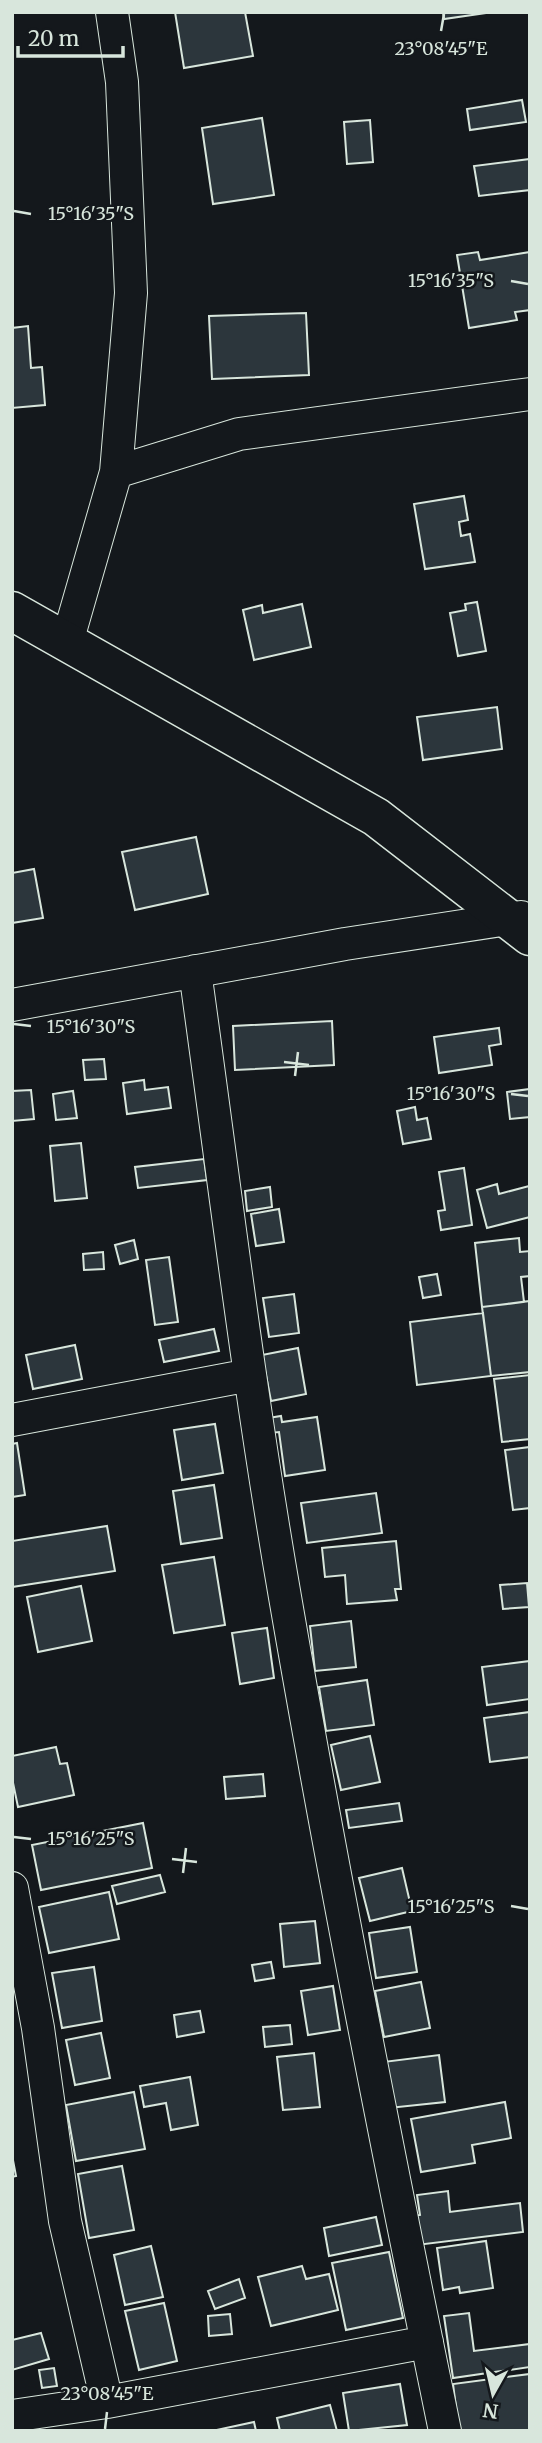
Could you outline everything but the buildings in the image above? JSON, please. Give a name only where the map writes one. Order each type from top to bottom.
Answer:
[{"type":"main road","points":[[12,611],[376,817],[521,923]]},
{"type":"street","points":[[67,642],[116,472],[131,293],[122,82],[112,12]]},
{"type":"street","points":[[116,472],[239,434],[530,394]]},
{"type":"street","points":[[12,1005],[195,971],[521,923]]},
{"type":"street","points":[[195,971],[250,1375],[287,1610],[444,2431]]},
{"type":"street","points":[[12,1420],[250,1375]]},
{"type":"street","points":[[12,1888],[38,2028],[65,2221],[107,2402]]},
{"type":"street","points":[[12,2416],[107,2402],[426,2342]]}]
